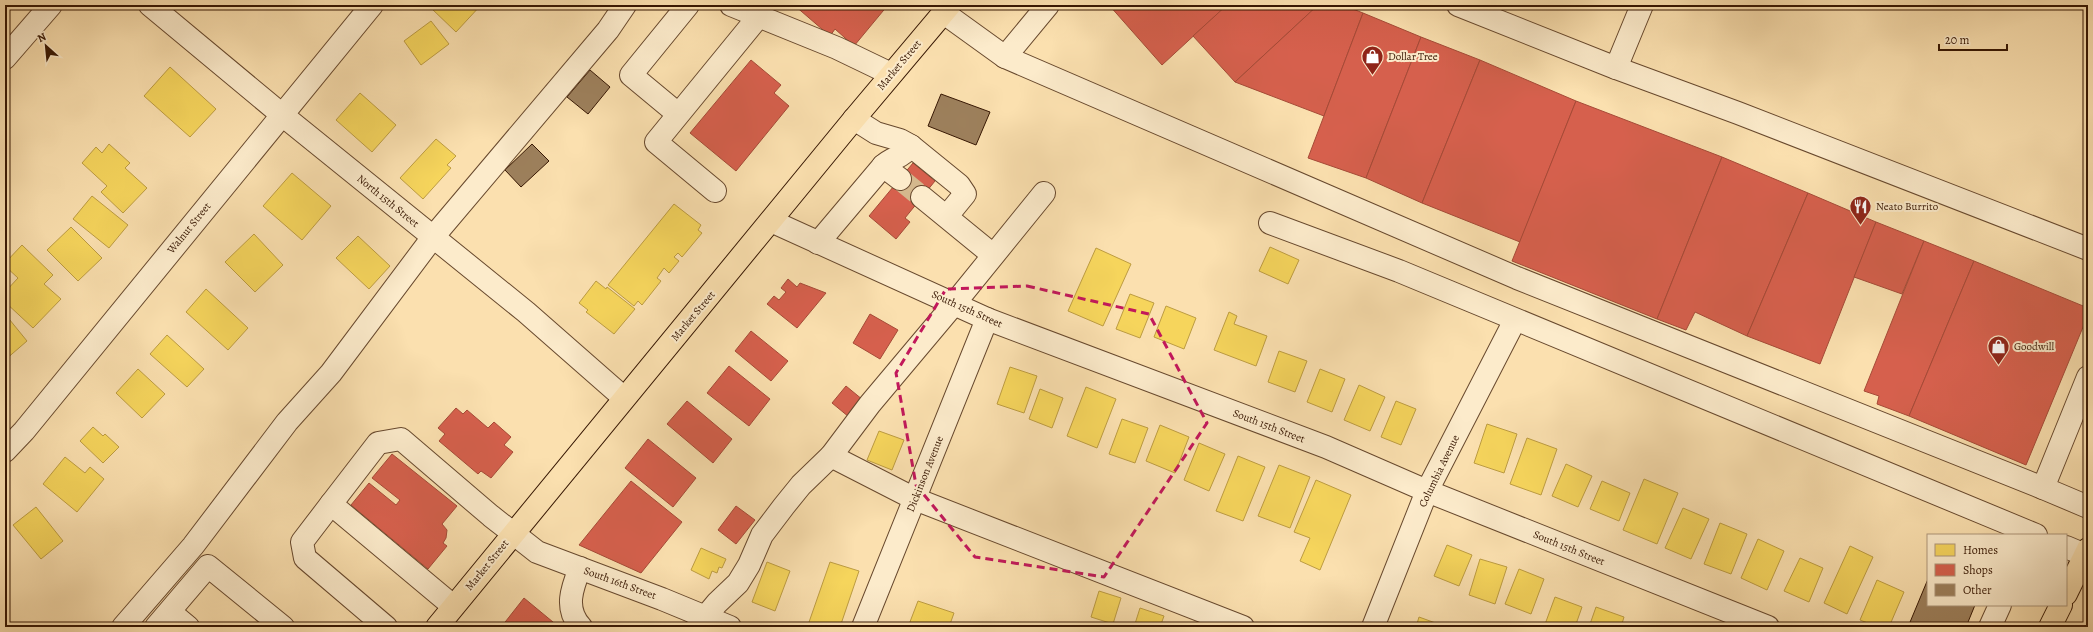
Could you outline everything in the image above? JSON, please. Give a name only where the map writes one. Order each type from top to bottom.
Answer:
[{"type":"main road","name":"Market Street","points":[[437,627],[891,74],[947,9]]},
{"type":"main road","points":[[2067,591],[2080,550]]},
{"type":"main road","points":[[2050,627],[2060,606]]},
{"type":"street","points":[[5,58],[51,5]]},
{"type":"street","name":"North 15th Street","points":[[150,5],[281,114],[526,312],[624,398]]},
{"type":"street","name":"Walnut Street","points":[[5,451],[29,425],[281,114],[372,5]]},
{"type":"street","points":[[122,627],[193,546],[287,422],[331,373],[433,237],[608,30],[625,5]]},
{"type":"street","points":[[678,114],[631,75],[688,5]]},
{"type":"street","points":[[731,5],[837,48],[891,74]]},
{"type":"street","points":[[1005,57],[1048,5]]},
{"type":"street","points":[[1458,5],[1616,68],[2088,249]]},
{"type":"street","points":[[1616,68],[1642,5]]},
{"type":"street","points":[[947,9],[1005,57],[1516,278],[2088,507]]},
{"type":"street","points":[[715,191],[656,142],[759,16]]},
{"type":"street","points":[[854,119],[876,133],[900,140],[912,146],[963,189],[965,194],[947,216]]},
{"type":"street","points":[[818,244],[891,172],[889,161],[900,158],[912,146]]},
{"type":"street","points":[[701,622],[738,583],[749,565],[762,535],[784,506],[801,485],[831,456],[870,404],[1044,193]]},
{"type":"street","points":[[922,197],[994,255]]},
{"type":"street","name":"South 15th Street","points":[[771,221],[818,244],[987,320],[1326,447],[1427,491],[1768,627]]},
{"type":"street","points":[[1270,223],[1399,271],[2033,534]]},
{"type":"street","name":"Dickinson Avenue","points":[[862,627],[987,320]]},
{"type":"street","name":"Columbia Avenue","points":[[1373,627],[1427,491],[1515,320]]},
{"type":"street","points":[[2043,488],[2088,377]]},
{"type":"street","name":"South 16th Street","points":[[386,627],[305,558],[302,542],[378,443],[401,439],[537,552],[580,568],[701,622],[730,627]]},
{"type":"street","points":[[831,456],[915,498],[1243,627]]},
{"type":"street","points":[[332,504],[453,606]]},
{"type":"street","points":[[188,627],[163,619],[208,566],[283,627]]},
{"type":"street","points":[[580,568],[572,588],[571,606],[573,619],[581,627]]},
{"type":"street","points":[[1990,627],[2000,606]]},
{"type":"highlighted area","points":[[1027,286],[1149,314],[1207,423],[1104,577],[975,557],[916,485],[896,373],[946,289]]},
{"type":"building: Homes","points":[[5,5],[14,5],[5,15]]},
{"type":"building: Homes","points":[[434,5],[481,5],[456,32],[431,8]]},
{"type":"building: Homes","points":[[431,21],[449,44],[421,65],[404,41]]},
{"type":"building: Homes","points":[[170,67],[216,109],[190,137],[144,96]]},
{"type":"building: Homes","points":[[360,93],[396,125],[372,152],[336,120]]},
{"type":"building: Homes","points":[[436,139],[456,156],[447,165],[451,168],[423,199],[400,178]]},
{"type":"building: Homes","points":[[109,144],[130,163],[125,168],[147,188],[123,213],[101,192],[107,186],[82,163],[96,147],[102,153]]},
{"type":"building: Homes","points":[[292,173],[331,206],[302,240],[263,206]]},
{"type":"building: Homes","points":[[92,196],[128,225],[109,248],[73,219]]},
{"type":"building: Homes","points":[[674,204],[701,225],[698,230],[702,233],[682,257],[678,253],[674,257],[679,261],[669,273],[664,268],[657,278],[661,281],[642,305],[638,301],[634,306],[608,285]]},
{"type":"building: Homes","points":[[71,227],[102,258],[78,281],[47,250]]},
{"type":"building: Homes","points":[[254,234],[283,265],[255,292],[225,262]]},
{"type":"building: Homes","points":[[358,236],[390,266],[369,289],[336,258]]},
{"type":"building: Homes","points":[[22,245],[53,275],[44,284],[61,299],[33,328],[5,302],[5,292],[18,278],[5,266],[5,263]]},
{"type":"building: Homes","points":[[1270,247],[1299,260],[1288,284],[1259,271]]},
{"type":"building: Homes","points":[[1096,248],[1131,264],[1103,326],[1068,311]]},
{"type":"building: Homes","points":[[596,281],[606,289],[607,287],[635,309],[614,334],[586,312],[588,310],[579,303]]},
{"type":"building: Homes","points":[[206,289],[248,328],[228,350],[186,312]]},
{"type":"building: Homes","points":[[1130,294],[1154,303],[1140,338],[1116,329]]},
{"type":"building: Homes","points":[[1166,306],[1196,318],[1184,349],[1154,337]]},
{"type":"building: Homes","points":[[1229,312],[1237,316],[1234,324],[1267,336],[1256,366],[1214,350]]},
{"type":"building: Homes","points":[[5,314],[27,341],[5,360]]},
{"type":"building: Homes","points":[[167,335],[204,369],[187,387],[150,354]]},
{"type":"building: Homes","points":[[1279,351],[1307,361],[1295,392],[1268,382]]},
{"type":"building: Homes","points":[[1010,367],[1037,376],[1024,413],[997,404]]},
{"type":"building: Homes","points":[[138,369],[165,394],[142,418],[116,393]]},
{"type":"building: Homes","points":[[1320,369],[1345,379],[1332,412],[1307,402]]},
{"type":"building: Homes","points":[[1359,385],[1385,397],[1370,431],[1344,420]]},
{"type":"building: Homes","points":[[1086,387],[1116,399],[1097,448],[1067,436]]},
{"type":"building: Homes","points":[[1040,389],[1063,398],[1052,428],[1029,419]]},
{"type":"building: Homes","points":[[1396,401],[1416,409],[1401,445],[1381,437]]},
{"type":"building: Homes","points":[[1122,419],[1148,428],[1135,463],[1109,454]]},
{"type":"building: Homes","points":[[1487,424],[1517,434],[1504,473],[1474,463]]},
{"type":"building: Homes","points":[[1160,425],[1189,437],[1175,473],[1146,461]]},
{"type":"building: Homes","points":[[93,427],[103,436],[105,434],[119,447],[103,463],[80,441]]},
{"type":"building: Homes","points":[[879,431],[904,440],[892,470],[867,460]]},
{"type":"building: Homes","points":[[1527,438],[1557,449],[1541,495],[1510,484]]},
{"type":"building: Homes","points":[[1199,443],[1225,454],[1209,491],[1184,480]]},
{"type":"building: Homes","points":[[1238,456],[1265,467],[1243,521],[1216,511]]},
{"type":"building: Homes","points":[[65,457],[85,473],[90,467],[104,479],[77,512],[43,484]]},
{"type":"building: Homes","points":[[1566,464],[1592,476],[1578,507],[1552,496]]},
{"type":"building: Homes","points":[[1279,465],[1310,477],[1290,528],[1258,516]]},
{"type":"building: Homes","points":[[1644,479],[1678,493],[1657,544],[1623,530]]},
{"type":"building: Homes","points":[[1316,480],[1351,495],[1320,570],[1300,561],[1310,538],[1294,532]]},
{"type":"building: Homes","points":[[1602,481],[1630,493],[1619,521],[1590,509]]},
{"type":"building: Homes","points":[[36,507],[63,541],[41,559],[13,525]]},
{"type":"building: Homes","points":[[1683,508],[1709,519],[1691,559],[1665,548]]},
{"type":"building: Homes","points":[[1720,523],[1747,534],[1731,574],[1704,564]]},
{"type":"building: Homes","points":[[1758,539],[1784,551],[1767,590],[1741,578]]},
{"type":"building: Homes","points":[[1447,545],[1472,555],[1459,586],[1434,576]]},
{"type":"building: Homes","points":[[1850,546],[1873,557],[1847,614],[1824,603]]},
{"type":"building: Homes","points":[[701,548],[726,559],[722,568],[719,567],[717,573],[712,571],[709,579],[691,570]]},
{"type":"building: Homes","points":[[1800,558],[1823,568],[1809,602],[1784,591]]},
{"type":"building: Homes","points":[[1480,559],[1507,567],[1495,604],[1469,595]]},
{"type":"building: Homes","points":[[767,562],[790,571],[775,611],[752,602]]},
{"type":"building: Homes","points":[[830,562],[859,571],[840,627],[815,627],[808,625]]},
{"type":"building: Homes","points":[[1519,569],[1544,579],[1531,614],[1505,604]]},
{"type":"building: Homes","points":[[1877,580],[1904,592],[1889,627],[1878,627],[1860,620]]},
{"type":"building: Homes","points":[[1099,591],[1121,598],[1113,624],[1091,617]]},
{"type":"building: Homes","points":[[1555,597],[1582,607],[1575,627],[1544,627]]},
{"type":"building: Homes","points":[[918,601],[954,613],[949,627],[908,627]]},
{"type":"building: Homes","points":[[1596,607],[1624,617],[1621,627],[1589,627]]},
{"type":"building: Homes","points":[[1140,608],[1164,616],[1160,627],[1134,627]]},
{"type":"building: Homes","points":[[1419,617],[1441,625],[1440,627],[1416,627]]},
{"type":"building: Shops","points":[[794,5],[888,5],[854,46],[835,29],[830,36]]},
{"type":"building: Shops","points":[[1109,5],[1227,5],[1162,65]]},
{"type":"building: Shops","points":[[1227,5],[1318,5],[1235,82],[1193,36]]},
{"type":"building: Shops","points":[[1318,5],[1343,5],[1363,13],[1324,116],[1235,82]]},
{"type":"building: Shops","name":"Dollar Tree","points":[[1363,13],[1421,37],[1366,178],[1308,158]]},
{"type":"building: Shops","points":[[1421,37],[1480,60],[1422,203],[1366,178]]},
{"type":"building: Shops","points":[[751,60],[781,85],[774,93],[789,106],[736,171],[690,133]]},
{"type":"building: Shops","points":[[1480,60],[1576,101],[1520,242],[1422,203]]},
{"type":"building: Shops","points":[[1576,101],[1722,157],[1657,319],[1512,261]]},
{"type":"building: Shops","points":[[1722,157],[1808,193],[1747,336],[1695,312],[1686,330],[1657,319]]},
{"type":"building: Shops","points":[[913,163],[935,181],[905,218],[910,222],[896,239],[869,216]]},
{"type":"building: Shops","points":[[1808,193],[1876,222],[1820,364],[1747,336]]},
{"type":"building: Shops","points":[[1876,222],[1924,241],[1902,294],[1854,277]]},
{"type":"building: Shops","points":[[1924,241],[1974,261],[1909,416],[1877,404],[1879,396],[1864,391]]},
{"type":"building: Shops","name":"Goodwill","points":[[1974,261],[2088,308],[2088,315],[2026,465],[1909,416]]},
{"type":"building: Shops","points":[[788,279],[797,287],[800,283],[826,293],[797,328],[767,304],[774,296],[779,300],[786,292],[781,288]]},
{"type":"building: Shops","points":[[870,314],[898,330],[880,359],[853,343]]},
{"type":"building: Shops","points":[[751,331],[788,361],[771,381],[735,351]]},
{"type":"building: Shops","points":[[729,366],[770,399],[749,426],[707,393]]},
{"type":"building: Shops","points":[[846,386],[863,400],[849,417],[832,403]]},
{"type":"building: Shops","points":[[687,401],[732,439],[713,463],[667,424]]},
{"type":"building: Shops","points":[[456,408],[463,414],[467,410],[488,428],[494,422],[511,437],[504,445],[513,452],[491,478],[481,471],[478,474],[439,441],[445,434],[438,428]]},
{"type":"building: Shops","points":[[648,439],[696,478],[673,507],[625,468]]},
{"type":"building: Shops","points":[[392,454],[457,506],[442,524],[447,530],[446,538],[443,543],[447,546],[428,569],[351,505],[369,483],[396,505],[400,500],[372,478]]},
{"type":"building: Shops","points":[[631,481],[682,522],[641,573],[579,545]]},
{"type":"building: Shops","points":[[736,506],[755,520],[736,544],[718,530]]},
{"type":"building: Shops","points":[[524,598],[559,627],[502,626]]},
{"type":"building: Other","points":[[590,70],[610,87],[588,114],[567,97]]},
{"type":"building: Other","points":[[941,94],[990,112],[976,145],[928,126]]},
{"type":"building: Other","points":[[532,144],[549,161],[521,187],[505,170]]},
{"type":"building: Other","points":[[1927,581],[1927,606],[1975,606],[1966,627],[1908,627]]},
{"type":"tunnel","points":[[900,179],[922,197]]},
{"type":"place","name":"Dollar Tree","points":[[1373,76]]},
{"type":"place","name":"Neato Burrito","points":[[1860,226]]},
{"type":"place","name":"Goodwill","points":[[1999,366]]}]
